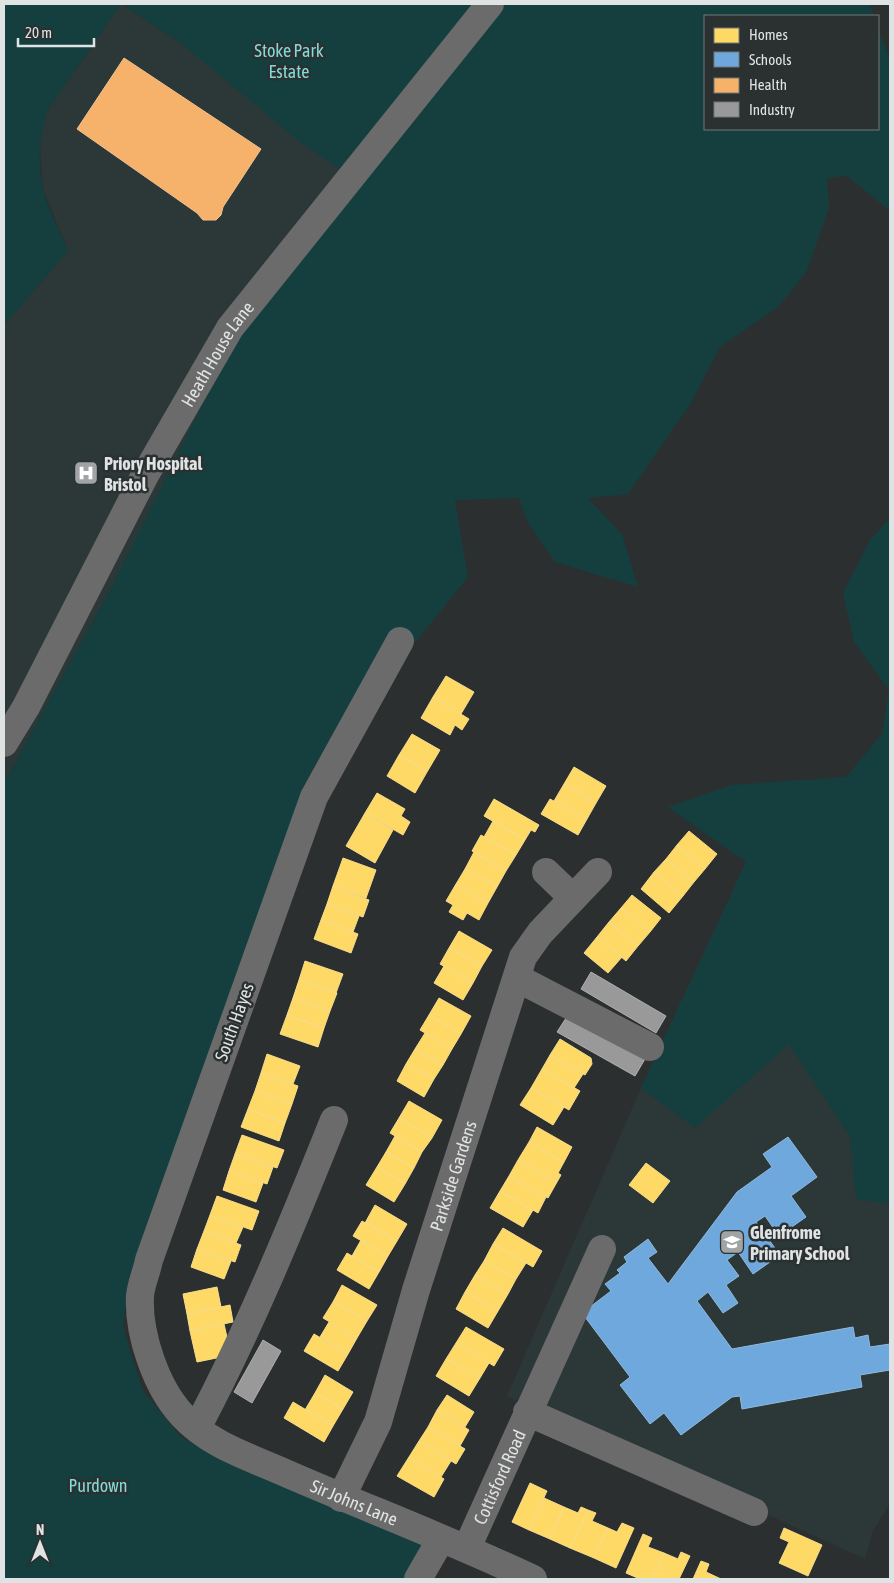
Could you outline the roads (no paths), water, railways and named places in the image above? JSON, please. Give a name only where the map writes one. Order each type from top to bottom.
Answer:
[{"type":"street","name":"Heath House Lane","points":[[4,743],[26,707],[145,475],[230,328],[490,4]]},
{"type":"street","name":"South Hayes","points":[[189,1421],[160,1380],[145,1343],[140,1296],[150,1260],[314,797],[400,640]]},
{"type":"street","points":[[546,872],[573,898]]},
{"type":"street","name":"Parkside Gardens","points":[[342,1498],[378,1422],[416,1290],[523,957],[540,933],[598,872]]},
{"type":"street","points":[[517,978],[650,1048]]},
{"type":"street","points":[[189,1421],[239,1347],[292,1226],[334,1120]]},
{"type":"street","name":"Cottisford Road","points":[[467,1548],[602,1249]]},
{"type":"street","points":[[529,1409],[754,1512]]},
{"type":"street","name":"Sir Johns Lane","points":[[189,1421],[210,1440],[342,1498],[467,1548],[533,1579]]},
{"type":"street","points":[[418,1579],[441,1539]]},
{"type":"place","name":"Priory Hospital Bristol","points":[[86,473]]},
{"type":"place","name":"Glenfrome Primary School","points":[[732,1242]]},
{"type":"park label","name":"Stoke Park Estate","points":[[289,60]]},
{"type":"park label","name":"Purdown","points":[[98,1485]]}]
